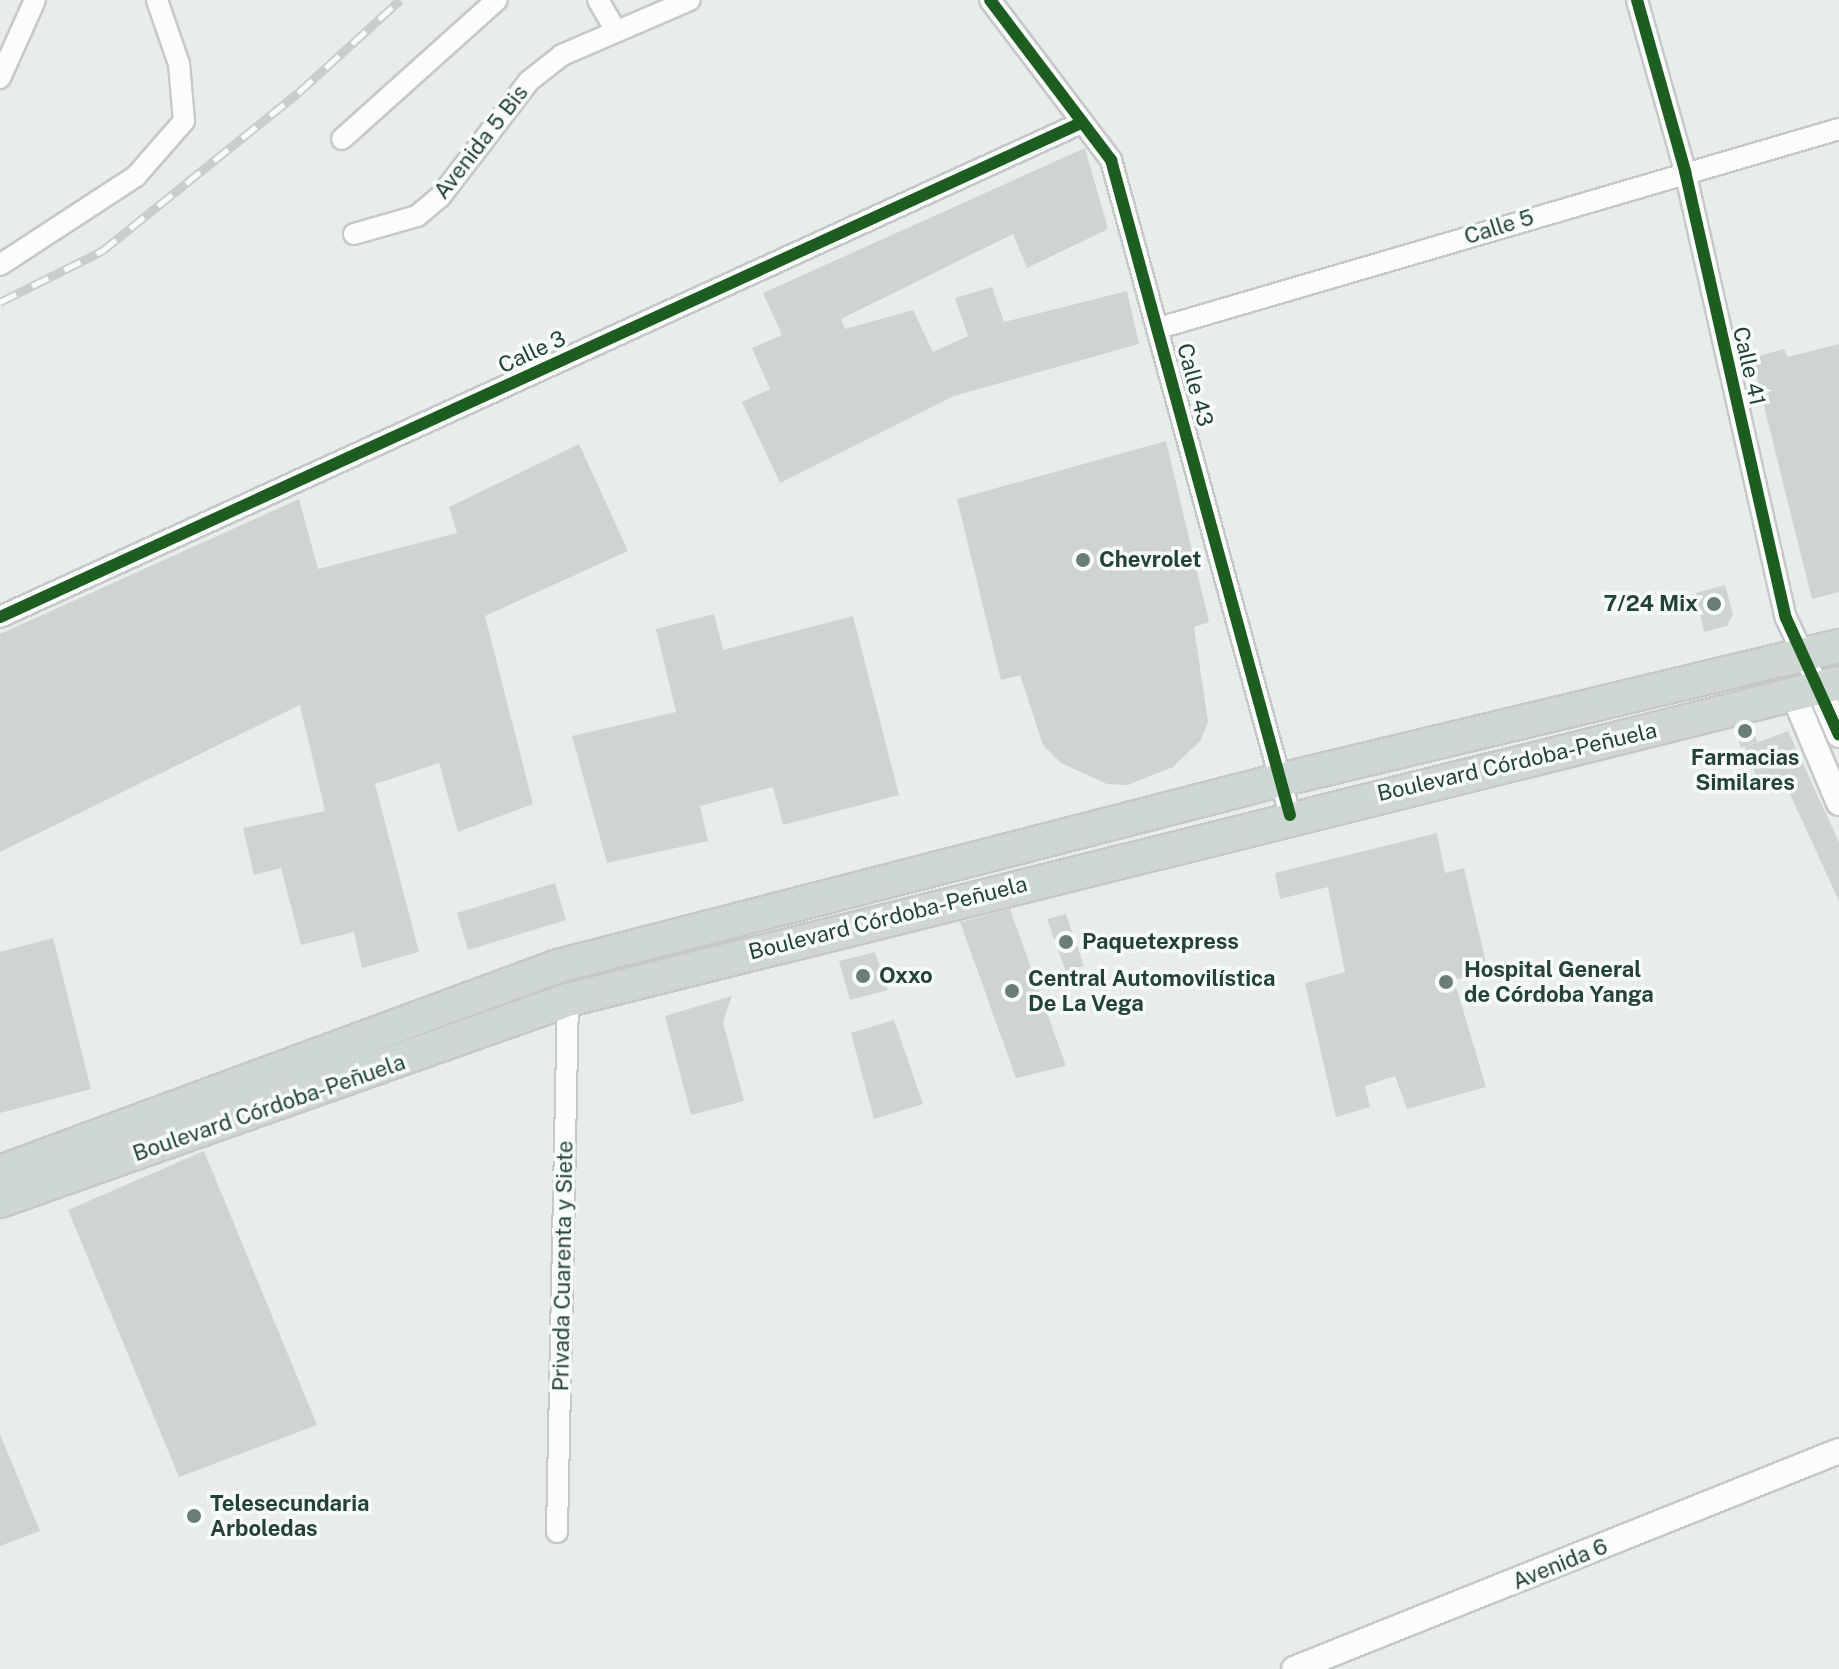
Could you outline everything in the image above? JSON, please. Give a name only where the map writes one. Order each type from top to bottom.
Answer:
[{"type":"main road","name":"Boulevard Córdoba-Peñuela","points":[[0,1172],[558,966],[1280,780],[1839,646]]},
{"type":"main road","name":"Boulevard Córdoba-Peñuela","points":[[0,1201],[568,1000],[1290,815],[1817,689]]},
{"type":"main road","points":[[558,966],[568,1000]]},
{"type":"street","points":[[0,78],[35,0]]},
{"type":"street","points":[[0,265],[136,176],[184,121],[179,64],[157,0]]},
{"type":"street","points":[[342,139],[497,0]]},
{"type":"street","points":[[598,0],[615,30]]},
{"type":"street","name":"Avenida 5 Bis","points":[[354,234],[417,216],[440,197],[529,81],[562,55],[690,0]]},
{"type":"street","name":"Calle 43","points":[[990,0],[1111,160],[1290,815]]},
{"type":"street","name":"Calle 41","points":[[1637,0],[1685,171],[1786,618],[1791,657]]},
{"type":"street","name":"Calle 3","points":[[0,617],[1081,123]]},
{"type":"street","name":"Calle 5","points":[[1159,328],[1685,171],[1839,129]]},
{"type":"street","points":[[1791,657],[1817,689],[1839,735]]},
{"type":"street","points":[[1817,689],[1839,803]]},
{"type":"street","name":"Privada Cuarenta y Siete","points":[[557,1532],[568,1000]]},
{"type":"street","name":"Avenida 6","points":[[1294,1669],[1835,1457]]},
{"type":"building","points":[[1085,148],[1108,229],[1027,268],[1013,234],[841,319],[845,329],[913,310],[933,352],[968,336],[955,298],[992,287],[1004,322],[1127,291],[1139,344],[954,396],[780,483],[742,402],[770,389],[752,348],[782,335],[763,293]]},
{"type":"building","points":[[1839,344],[1839,592],[1812,599],[1752,358],[1784,349],[1788,357]]},
{"type":"building","name":"Chevrolet","points":[[1166,441],[1209,622],[1194,627],[1208,722],[1200,741],[1173,767],[1128,785],[1107,784],[1061,763],[1043,745],[1020,675],[1001,680],[957,499]]},
{"type":"building","points":[[579,444],[628,551],[485,616],[533,804],[458,832],[439,763],[375,784],[419,952],[362,968],[354,932],[301,945],[281,868],[254,875],[243,828],[325,811],[300,705],[0,852],[0,634],[299,499],[318,569],[457,533],[449,507]]},
{"type":"building","name":"7/24 Mix","points":[[1725,585],[1733,614],[1727,626],[1704,632],[1696,593]]},
{"type":"building","points":[[714,614],[723,650],[853,616],[899,795],[783,825],[773,787],[700,806],[708,841],[607,863],[572,736],[676,712],[656,629]]},
{"type":"building","name":"Farmacias Similares","points":[[1752,724],[1757,742],[1741,748],[1735,729]]},
{"type":"building","points":[[1788,731],[1839,842],[1839,901],[1783,779],[1760,787],[1745,747]]},
{"type":"building","points":[[1437,833],[1445,873],[1464,868],[1488,972],[1454,980],[1486,1087],[1407,1109],[1395,1076],[1365,1086],[1370,1107],[1336,1117],[1305,983],[1345,972],[1328,887],[1280,899],[1275,873]]},
{"type":"building","points":[[555,883],[566,920],[468,950],[457,913]]},
{"type":"building","name":"Central Automovilística De La Vega","points":[[1010,909],[1066,1066],[1016,1078],[960,922]]},
{"type":"building","name":"Paquetexpress","points":[[1066,914],[1084,966],[1066,972],[1047,919]]},
{"type":"building","points":[[53,938],[91,1089],[0,1113],[0,952]]},
{"type":"building","name":"Oxxo","points":[[875,952],[888,990],[850,1000],[839,961]]},
{"type":"building","points":[[732,996],[723,1022],[744,1101],[691,1115],[665,1016]]},
{"type":"building","points":[[894,1020],[923,1104],[874,1119],[851,1033]]},
{"type":"building","points":[[204,1151],[317,1425],[179,1477],[68,1210]]},
{"type":"building","points":[[0,1434],[40,1531],[0,1546]]},
{"type":"railway","points":[[0,302],[102,251],[299,92],[400,0]]},
{"type":"cycle path","points":[[990,0],[1111,160],[1290,815]]},
{"type":"cycle path","points":[[1637,0],[1685,171],[1786,618],[1839,735]]},
{"type":"cycle path","points":[[0,617],[1081,123]]},
{"type":"place","name":"Chevrolet","points":[[1083,560]]},
{"type":"place","name":"7/24 Mix","points":[[1714,604]]},
{"type":"place","name":"Farmacias Similares","points":[[1745,731]]},
{"type":"place","name":"Paquetexpress","points":[[1066,942]]},
{"type":"place","name":"Oxxo","points":[[863,976]]},
{"type":"place","name":"Hospital General de Córdoba Yanga","points":[[1446,982]]},
{"type":"place","name":"Central Automovilística De La Vega","points":[[1012,991]]},
{"type":"place","name":"Telesecundaria Arboledas","points":[[194,1516]]}]
